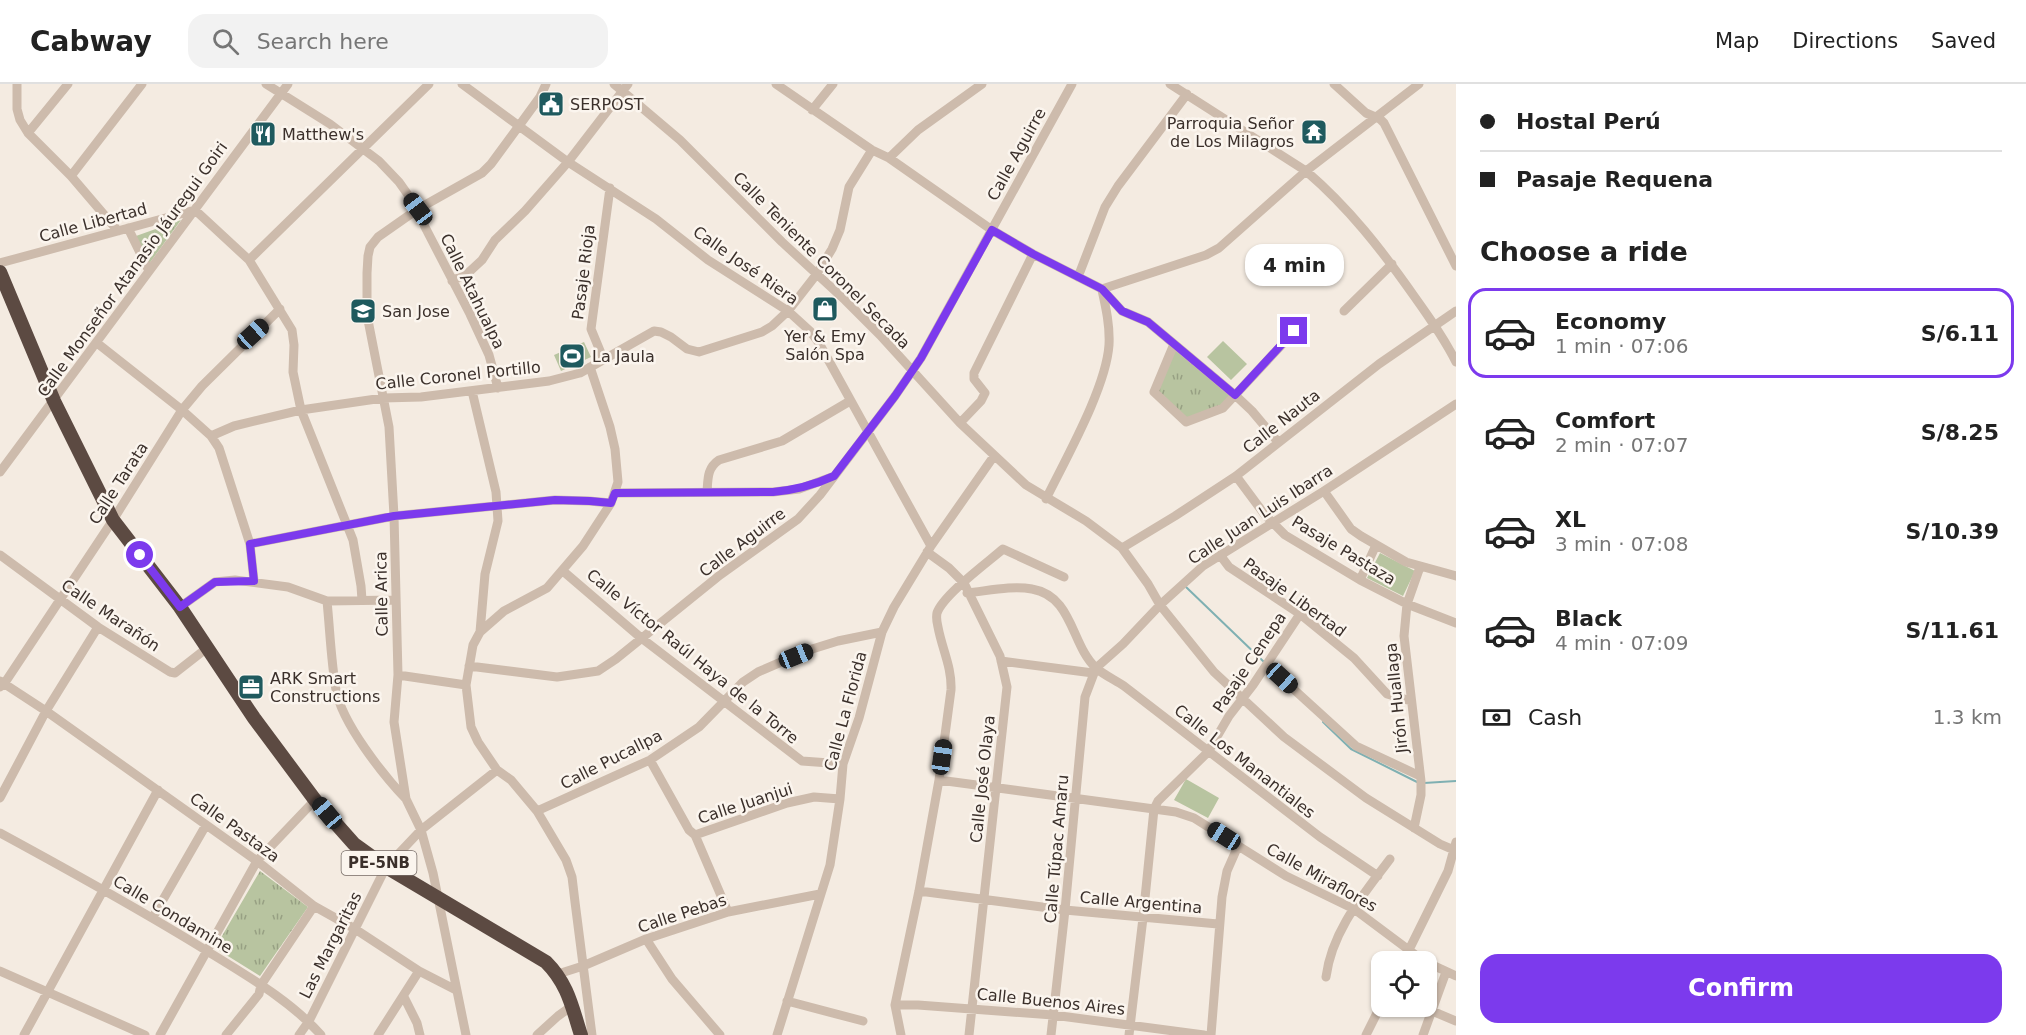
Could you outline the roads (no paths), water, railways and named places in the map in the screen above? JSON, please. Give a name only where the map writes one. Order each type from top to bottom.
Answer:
[{"type":"highway","name":"PE-5NB","points":[[0,272],[54,401],[113,520],[180,607],[254,718],[315,800],[354,844],[386,867],[546,963],[558,974],[564,984],[581,1035]]},
{"type":"street","points":[[17,84],[17,109],[20,120],[28,133],[71,176],[118,231]]},
{"type":"street","points":[[28,133],[68,84]]},
{"type":"street","points":[[71,176],[142,84]]},
{"type":"street","name":"Calle Atahualpa","points":[[267,84],[363,148],[399,182],[418,209],[489,355],[498,388]]},
{"type":"street","name":"Calle Monseñor Atanasio Jáuregui Goiri","points":[[0,472],[288,84]]},
{"type":"street","points":[[249,260],[429,84]]},
{"type":"street","name":"Calle José Riera","points":[[462,84],[568,162],[656,219],[708,260],[788,311],[810,331],[819,343],[867,430],[929,549]]},
{"type":"street","name":"Calle Arica","points":[[466,1035],[439,900],[421,830],[406,799],[394,722],[398,675],[394,516],[389,427],[367,315],[368,256],[370,247],[378,237],[418,209],[482,173],[501,154],[540,97],[546,84]]},
{"type":"street","name":"Calle Teniente Coronel Secada","points":[[614,84],[626,87],[880,335],[960,423],[994,456],[1026,485],[1086,521],[1122,548],[1160,604],[1214,672],[1284,737],[1366,798],[1414,828],[1455,848]]},
{"type":"street","points":[[776,84],[872,150],[889,158],[992,230],[1102,289],[1122,311],[1148,322],[1235,395],[1278,442]]},
{"type":"street","points":[[812,110],[833,84]]},
{"type":"street","points":[[889,158],[918,130],[982,84]]},
{"type":"street","name":"Calle Aguirre","points":[[469,666],[557,677],[598,670],[720,575],[798,519],[820,495],[912,372],[1072,84]]},
{"type":"street","points":[[1170,84],[1306,171],[1358,220],[1435,326],[1456,362]]},
{"type":"street","points":[[1334,84],[1366,113],[1384,123],[1456,266]]},
{"type":"street","points":[[1102,289],[1206,255],[1219,248],[1306,171],[1419,84]]},
{"type":"street","points":[[452,281],[468,273],[482,260],[495,240],[525,211],[568,162],[626,87]]},
{"type":"street","points":[[1078,277],[1106,207],[1118,186],[1187,94]]},
{"type":"street","name":"Calle Coronel Portillo","points":[[211,436],[234,426],[301,410],[383,398],[421,397],[549,381],[580,373],[654,331],[671,337],[687,349],[699,352],[762,332],[788,311],[832,249],[840,230],[849,187],[872,150]]},
{"type":"street","name":"Pasaje Rioja","points":[[603,358],[591,329],[610,188]]},
{"type":"street","points":[[195,210],[249,260],[292,330],[293,372],[301,410],[353,540],[362,586],[362,600]]},
{"type":"street","name":"Calle Libertad","points":[[0,263],[195,210]]},
{"type":"street","points":[[128,228],[149,271]]},
{"type":"street","points":[[960,423],[985,393],[974,379],[974,373],[1033,254]]},
{"type":"street","points":[[1344,311],[1392,264]]},
{"type":"street","points":[[1046,499],[1102,376],[1109,347],[1109,327],[1102,289]]},
{"type":"street","name":"Calle Tarata","points":[[1,684],[113,520],[182,410],[202,386],[280,309]]},
{"type":"street","name":"Calle Nauta","points":[[1122,548],[1236,476],[1378,364],[1456,311]]},
{"type":"street","points":[[1173,344],[1154,392],[1186,422],[1223,408],[1304,321]]},
{"type":"street","points":[[97,343],[182,410],[211,436],[224,461],[250,544],[254,581]]},
{"type":"street","points":[[590,368],[615,449],[618,482],[615,493],[599,524],[547,588],[504,611],[480,632],[473,645],[466,686],[471,727],[497,771],[511,780],[537,811],[566,860],[572,877],[592,1035]]},
{"type":"street","points":[[472,391],[498,505],[495,540],[485,574],[480,632]]},
{"type":"street","points":[[707,492],[709,470],[712,464],[782,441],[850,400]]},
{"type":"street","name":"Calle Juan Luis Ibarra","points":[[1094,671],[1160,604],[1203,567],[1456,404]]},
{"type":"street","name":"Calle La Florida","points":[[777,1035],[830,865],[843,764],[859,718],[882,632],[894,607],[929,549],[994,456]]},
{"type":"street","points":[[615,493],[773,492],[799,489],[834,476]]},
{"type":"street","name":"Pasaje Pastaza","points":[[1236,476],[1285,535],[1360,580],[1407,604],[1456,623]]},
{"type":"street","points":[[1324,491],[1352,529],[1376,545],[1406,562],[1456,576]]},
{"type":"street","points":[[250,544],[394,516],[555,500],[611,503]]},
{"type":"street","points":[[1360,580],[1376,545]]},
{"type":"street","points":[[929,549],[964,583]]},
{"type":"street","points":[[901,1035],[894,1005],[919,891],[939,780],[952,677],[936,616],[940,607],[964,583],[1003,549],[1064,577]]},
{"type":"street","name":"Calle Marañón","points":[[0,555],[98,627],[172,673],[207,648]]},
{"type":"street","name":"Pasaje Libertad","points":[[1220,555],[1229,567],[1300,614],[1354,658],[1387,694],[1411,701]]},
{"type":"street","name":"Jirón Huallaga","points":[[1414,828],[1421,795],[1421,780],[1404,636],[1407,604],[1420,567]]},
{"type":"street","name":"Calle Víctor Raúl Haya de la Torre","points":[[563,571],[640,638],[802,761],[843,764]]},
{"type":"street","points":[[180,607],[215,582],[254,581],[288,587],[327,602],[396,600]]},
{"type":"street","name":"Calle José Olaya","points":[[964,583],[1001,661],[1007,687],[969,1035]]},
{"type":"street","points":[[967,593],[1020,588],[1033,589],[1054,599],[1068,616],[1094,671]]},
{"type":"street","points":[[327,602],[336,691],[343,712],[358,737],[406,799]]},
{"type":"street","name":"Pasaje Cenepa","points":[[1154,809],[1158,801],[1208,752],[1300,614]]},
{"type":"street","points":[[0,798],[46,711],[98,627]]},
{"type":"street","name":"Calle Pucallpa","points":[[537,811],[650,760],[699,727],[743,682],[758,672],[838,641],[882,632]]},
{"type":"street","points":[[1001,661],[1094,671]]},
{"type":"street","points":[[1267,665],[1356,746],[1421,780]]},
{"type":"street","name":"Calle Los Manantiales","points":[[1094,671],[1131,691],[1320,837],[1378,876]]},
{"type":"street","name":"Calle Túpac Amaru","points":[[1051,1035],[1086,696],[1094,671]]},
{"type":"street","points":[[398,675],[466,686]]},
{"type":"street","name":"Calle Pastaza","points":[[1,684],[46,711],[158,790],[257,861],[314,906],[355,929],[419,971],[456,990]]},
{"type":"street","points":[[650,760],[688,830],[695,835],[728,912]]},
{"type":"street","name":"Las Margaritas","points":[[298,1035],[309,1021],[386,867],[421,830],[497,771]]},
{"type":"street","name":"Calle Miraflores","points":[[939,780],[1176,812],[1194,818],[1286,876],[1354,909],[1412,951]]},
{"type":"street","points":[[24,1035],[158,790]]},
{"type":"street","name":"Calle Juanjui","points":[[695,835],[796,801],[814,797],[840,799]]},
{"type":"street","points":[[160,1035],[257,861],[315,800]]},
{"type":"street","points":[[1129,1035],[1154,809]]},
{"type":"street","points":[[153,918],[207,825]]},
{"type":"street","name":"Calle Condamine","points":[[0,833],[153,918],[261,985],[309,1021],[321,1035]]},
{"type":"street","points":[[1211,1035],[1218,924],[1227,871],[1238,846]]},
{"type":"street","points":[[1409,949],[1448,871],[1455,848]]},
{"type":"street","points":[[1326,977],[1329,958],[1354,909],[1390,859]]},
{"type":"street","name":"Calle Argentina","points":[[919,891],[1065,910],[1218,924]]},
{"type":"street","name":"Calle Pebas","points":[[558,974],[583,966],[646,939],[728,912],[820,894]]},
{"type":"street","points":[[226,1035],[259,994],[261,985],[314,906]]},
{"type":"street","points":[[646,939],[672,979],[720,1035]]},
{"type":"street","name":"Calle Miraflores","points":[[1437,968],[1456,976]]},
{"type":"street","points":[[0,971],[145,1035]]},
{"type":"street","points":[[378,1035],[419,971]]},
{"type":"street","points":[[1437,998],[1446,972]]},
{"type":"street","points":[[404,997],[417,1023],[420,1035]]},
{"type":"street","points":[[787,1001],[863,1021]]},
{"type":"street","name":"Calle Buenos Aires","points":[[894,1005],[972,1008],[1053,1015],[1204,1035]]},
{"type":"street","points":[[537,1035],[572,1006]]},
{"type":"street","points":[[1437,1014],[1456,1021]]},
{"type":"street","points":[[1366,1035],[1375,1017]]},
{"type":"street","points":[[1423,1035],[1430,1017]]},
{"type":"waterway","points":[[1186,587],[1264,662]]},
{"type":"waterway","points":[[1323,722],[1351,749],[1419,783]]},
{"type":"waterway","points":[[1424,783],[1456,781]]},
{"type":"place","name":"SERPOST","points":[[551,104]]},
{"type":"place","name":"Parroquia Señor de Los Milagros","points":[[1314,132]]},
{"type":"place","name":"Matthew's","points":[[263,134]]},
{"type":"place","name":"Yer & Emy Salón Spa","points":[[825,309]]},
{"type":"place","name":"San Jose","points":[[363,311]]},
{"type":"place","name":"La Jaula","points":[[572,356]]},
{"type":"place","name":"ARK Smart Constructions","points":[[251,687]]}]
